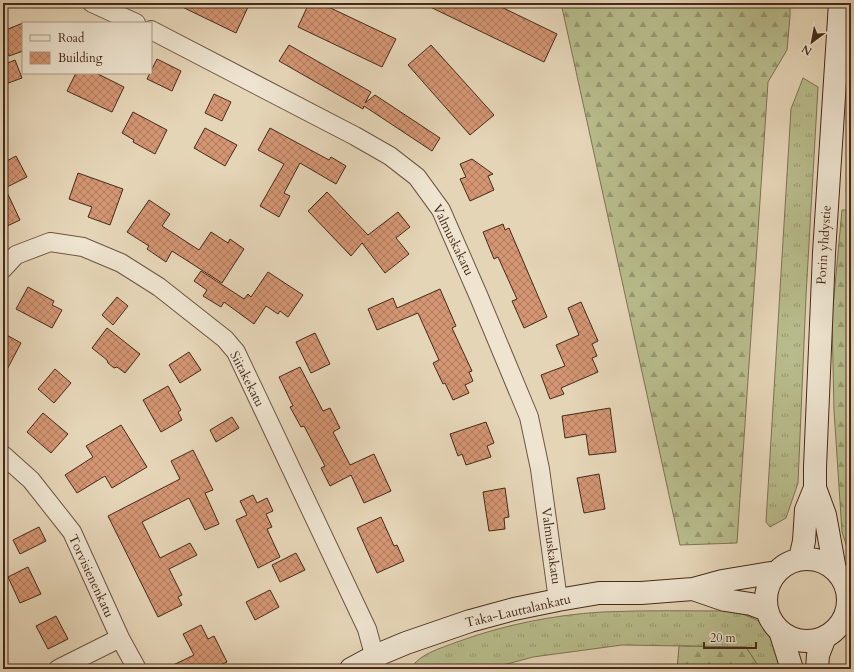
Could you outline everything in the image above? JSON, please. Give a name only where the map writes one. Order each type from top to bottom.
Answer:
[{"type":"main road","name":"Porin yhdystie","points":[[840,3],[824,253],[814,467],[815,488],[825,515],[844,582]]},
{"type":"main road","name":"Porin yhdystie","points":[[800,559],[804,541],[806,510],[815,488]]},
{"type":"main road","points":[[817,669],[818,655],[838,630],[847,609],[848,597],[844,582],[823,562],[813,559],[800,559],[787,564],[771,579],[767,588],[767,610],[772,621],[780,631],[789,637],[810,641],[838,630]]},
{"type":"main road","name":"Taka-Lauttalankatu","points":[[351,669],[376,663],[406,643],[470,621],[558,600],[599,593],[641,593],[693,589],[722,581],[777,572]]},
{"type":"main road","name":"Taka-Lauttalankatu","points":[[693,589],[725,600],[751,604],[767,610]]},
{"type":"main road","points":[[780,631],[792,669]]},
{"type":"street","points":[[92,3],[134,22]]},
{"type":"street","name":"Valmuskakatu","points":[[152,31],[355,136],[390,156],[417,177],[440,210],[480,297],[529,417],[540,469],[558,600]]},
{"type":"street","name":"Siitakekatu","points":[[3,269],[16,255],[50,242],[83,247],[121,263],[153,283],[225,339],[236,352],[367,629],[376,663]]},
{"type":"street","name":"Torvisienenkatu","points":[[3,456],[31,480],[72,532],[120,638],[137,669]]},
{"type":"street","points":[[58,669],[120,638]]},
{"type":"green space","points":[[561,3],[790,3],[787,50],[768,82],[737,543],[680,545]]},
{"type":"green space","points":[[803,78],[818,87],[806,296],[798,483],[786,518],[770,527],[766,522],[791,109]]},
{"type":"green space","points":[[842,210],[851,210],[851,560],[842,532],[834,411],[832,318]]},
{"type":"green space","points":[[736,611],[761,622],[779,652],[783,669],[760,669],[746,647],[622,645],[533,657],[489,669],[410,669],[425,655],[444,647],[474,636],[547,618],[602,612]]},
{"type":"green space","points":[[679,646],[746,647],[760,669],[677,669]]},
{"type":"building","points":[[174,3],[239,3],[248,7],[236,33]]},
{"type":"building","points":[[309,3],[320,3],[396,39],[382,67],[298,27]]},
{"type":"building","points":[[422,3],[493,3],[557,34],[544,62]]},
{"type":"building","points":[[22,23],[22,51],[9,56],[3,41],[3,31]]},
{"type":"building","points":[[289,45],[371,92],[365,103],[375,95],[440,138],[432,151],[364,106],[363,109],[279,61]]},
{"type":"building","points":[[431,45],[494,115],[470,135],[408,65]]},
{"type":"building","points":[[157,59],[181,71],[172,91],[147,79],[150,74],[152,74],[152,69]]},
{"type":"building","points":[[15,60],[22,78],[3,85],[3,65]]},
{"type":"building","points":[[76,74],[98,74],[124,87],[112,112],[67,91]]},
{"type":"building","points":[[214,94],[231,102],[222,121],[205,113]]},
{"type":"building","points":[[133,112],[167,130],[155,154],[133,142],[134,140],[122,133]]},
{"type":"building","points":[[205,128],[237,145],[225,166],[194,148]]},
{"type":"building","points":[[270,128],[329,160],[331,157],[346,166],[336,184],[300,163],[284,193],[290,196],[279,217],[260,206],[284,164],[258,150]]},
{"type":"building","points":[[16,156],[27,177],[5,188],[20,220],[3,228],[3,163]]},
{"type":"building","points":[[472,159],[493,174],[488,176],[494,190],[470,201],[460,179],[466,177],[460,164]]},
{"type":"building","points":[[78,173],[123,189],[110,225],[88,217],[92,207],[69,199]]},
{"type":"building","points":[[327,192],[368,235],[398,212],[410,227],[396,238],[409,254],[385,273],[362,243],[351,256],[308,211]]},
{"type":"building","points":[[149,200],[170,214],[162,226],[199,250],[211,232],[228,243],[230,239],[244,249],[222,283],[172,251],[166,262],[147,249],[149,246],[127,232]]},
{"type":"building","points":[[503,224],[505,230],[509,228],[547,317],[524,328],[512,301],[517,299],[498,257],[494,259],[483,232]]},
{"type":"building","points":[[201,271],[244,299],[248,294],[251,297],[268,272],[303,295],[288,317],[280,311],[278,314],[266,306],[254,324],[224,302],[221,307],[203,296],[207,290],[194,281]]},
{"type":"building","points":[[28,287],[54,301],[52,305],[62,310],[52,328],[16,309]]},
{"type":"building","points":[[440,289],[456,326],[452,328],[472,371],[469,372],[473,381],[465,385],[469,393],[453,400],[433,363],[439,360],[418,313],[377,330],[368,309],[393,298],[397,308]]},
{"type":"building","points":[[117,297],[128,306],[113,325],[102,315]]},
{"type":"building","points":[[581,302],[598,341],[592,344],[597,356],[592,358],[598,372],[561,388],[564,394],[550,399],[541,375],[565,366],[556,345],[579,335],[568,308]]},
{"type":"building","points":[[107,328],[140,354],[125,373],[117,367],[114,368],[108,363],[107,360],[92,348]]},
{"type":"building","points":[[3,333],[21,343],[3,377]]},
{"type":"building","points":[[315,333],[330,364],[311,373],[296,342]]},
{"type":"building","points":[[189,352],[201,370],[180,383],[169,365]]},
{"type":"building","points":[[300,367],[323,411],[330,408],[340,428],[333,432],[350,465],[374,454],[391,491],[364,503],[351,475],[330,486],[321,468],[325,466],[304,426],[301,427],[290,407],[293,406],[279,377]]},
{"type":"building","points":[[55,369],[71,383],[54,403],[38,389]]},
{"type":"building","points":[[168,386],[181,410],[178,412],[182,420],[161,432],[143,400]]},
{"type":"building","points":[[610,408],[616,452],[589,455],[586,434],[565,438],[562,416]]},
{"type":"building","points":[[43,413],[68,434],[51,453],[27,432]]},
{"type":"building","points":[[232,417],[239,428],[216,442],[210,430]]},
{"type":"building","points":[[486,422],[494,443],[487,446],[491,457],[466,465],[462,454],[458,456],[450,434]]},
{"type":"building","points":[[121,425],[147,467],[112,488],[105,476],[77,493],[65,475],[93,457],[86,446]]},
{"type":"building","points":[[193,450],[213,490],[205,493],[219,524],[205,530],[189,498],[142,522],[160,558],[190,543],[197,555],[169,569],[182,595],[178,597],[182,605],[158,617],[108,516],[180,479],[171,461]]},
{"type":"building","points":[[599,474],[605,509],[584,513],[577,478]]},
{"type":"building","points":[[505,488],[509,517],[504,518],[505,529],[489,531],[483,492]]},
{"type":"building","points":[[253,495],[257,503],[267,498],[273,511],[266,514],[272,527],[267,529],[280,557],[258,568],[236,520],[247,515],[240,501]]},
{"type":"building","points":[[381,517],[394,546],[397,545],[404,561],[377,573],[357,528]]},
{"type":"building","points":[[39,527],[46,541],[20,554],[13,540]]},
{"type":"building","points":[[296,553],[305,570],[280,582],[272,565]]},
{"type":"building","points":[[28,567],[41,594],[20,603],[8,577]]},
{"type":"building","points":[[270,590],[279,607],[255,620],[246,602]]},
{"type":"building","points":[[56,616],[68,639],[48,649],[36,626]]},
{"type":"building","points":[[201,625],[208,639],[214,636],[227,662],[212,669],[165,669],[194,655],[183,634]]}]
